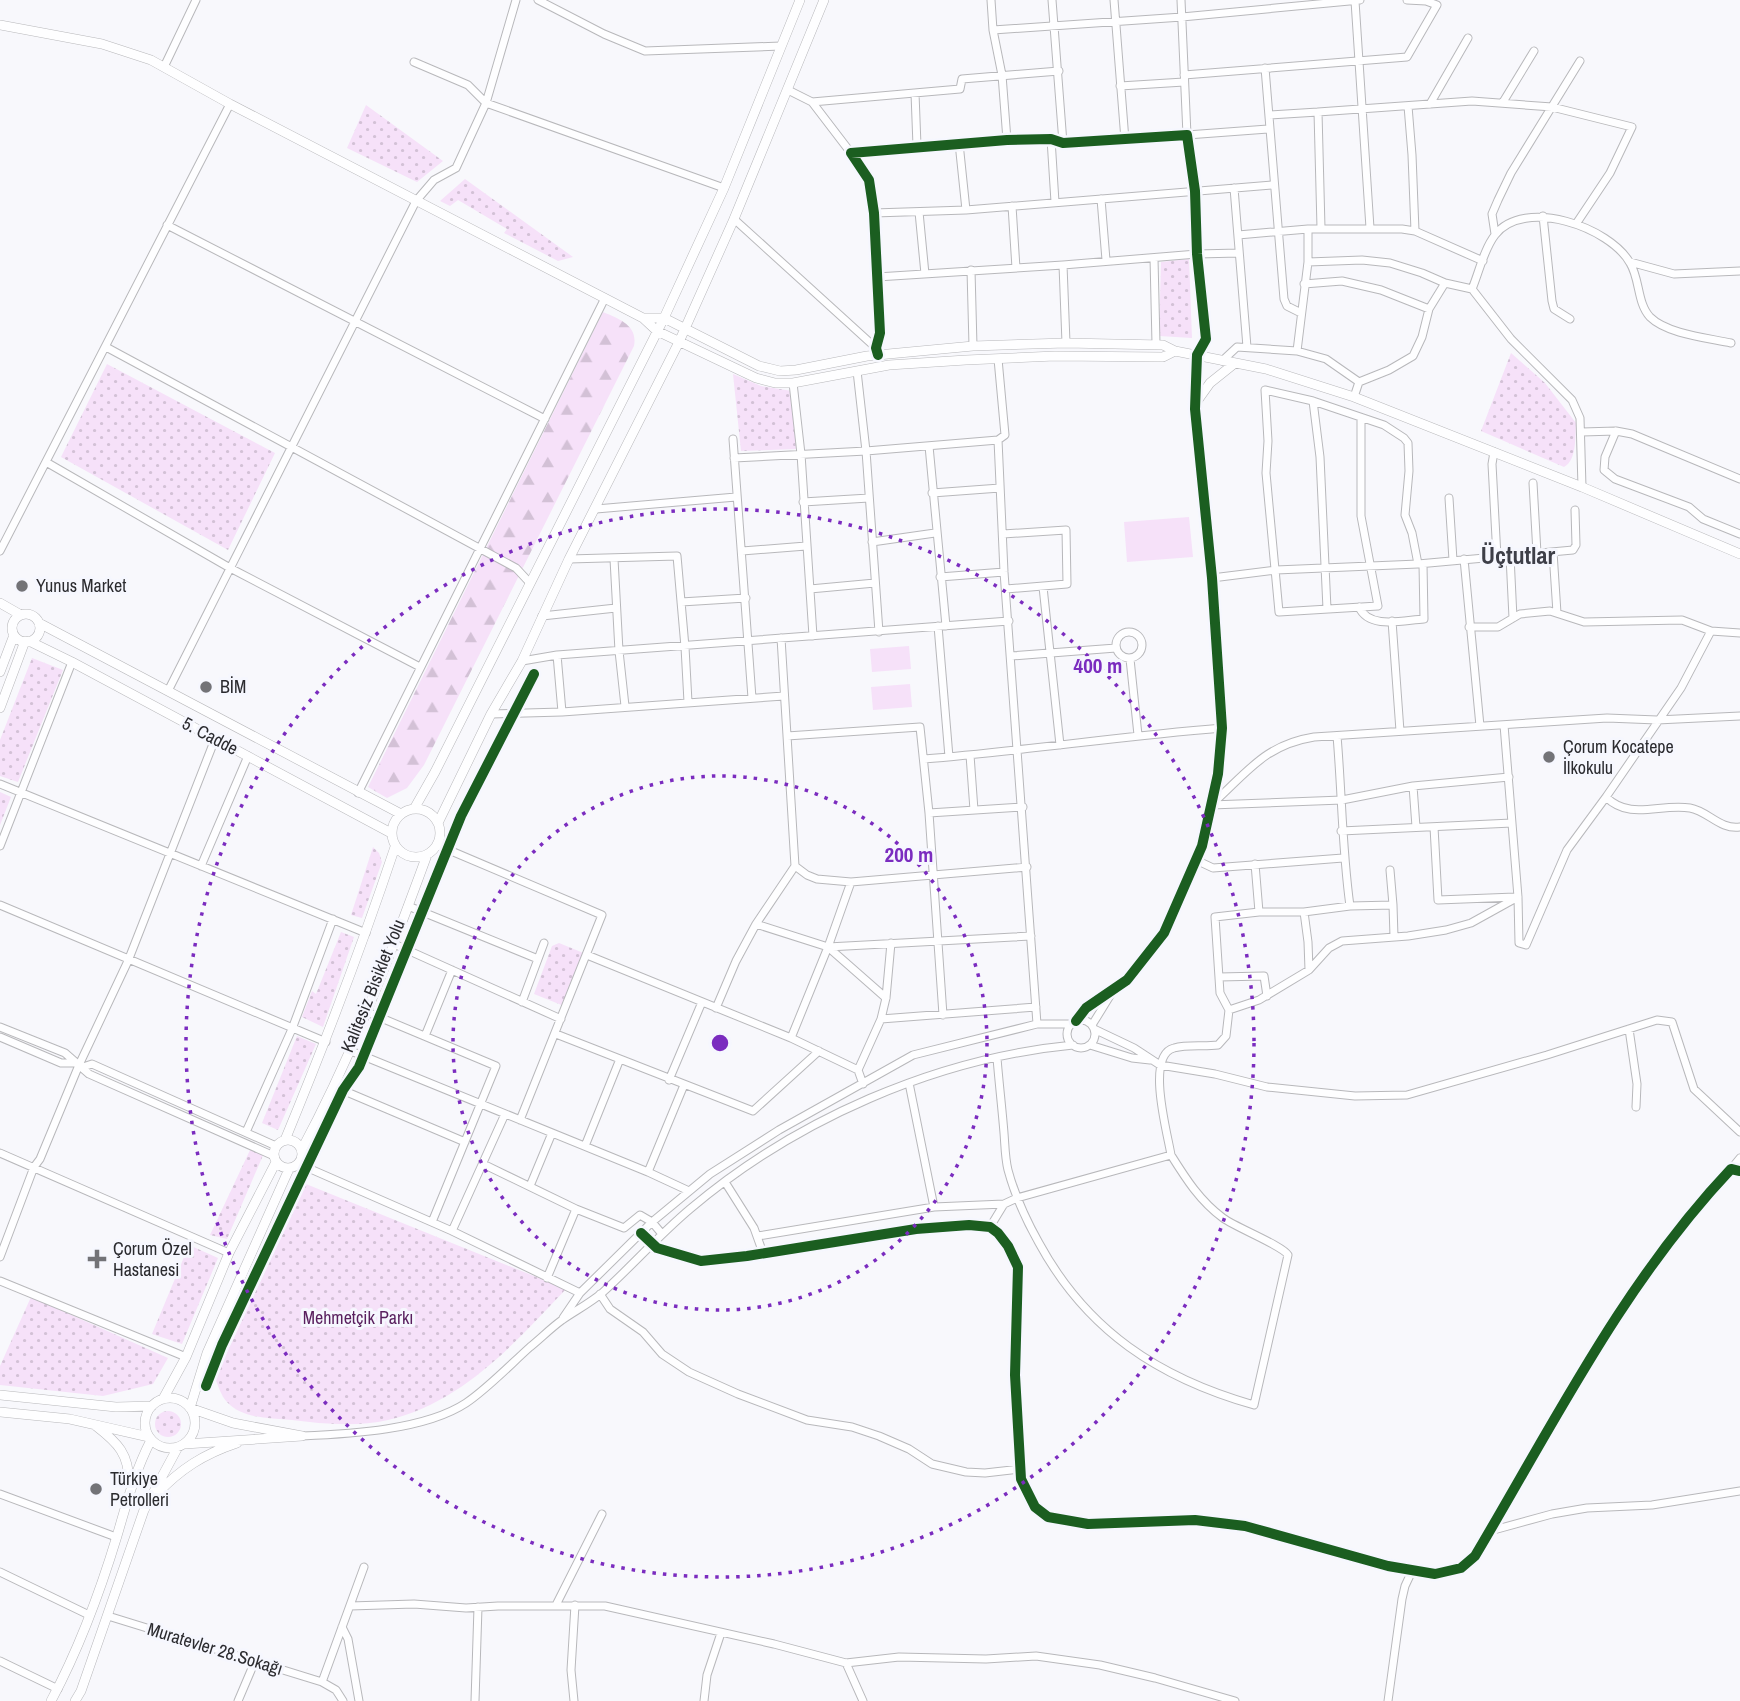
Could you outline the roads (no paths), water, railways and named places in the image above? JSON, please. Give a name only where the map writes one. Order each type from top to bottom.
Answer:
[{"type":"street","points":[[164,67],[197,0]]},
{"type":"street","points":[[168,691],[416,201],[434,180],[456,168],[486,103],[516,0]]},
{"type":"street","points":[[538,0],[604,34],[645,51],[781,46]]},
{"type":"street","points":[[414,809],[664,318],[724,188],[800,0]]},
{"type":"street","points":[[302,1149],[351,1051],[427,855],[440,838],[438,823],[491,714],[522,661],[569,559],[680,342],[824,0]]},
{"type":"street","points":[[991,0],[993,30],[1002,75],[1007,140]]},
{"type":"street","points":[[1052,0],[1063,143]]},
{"type":"street","points":[[1114,0],[1125,140]]},
{"type":"street","points":[[1073,1045],[1068,1037],[1086,1007],[1127,980],[1164,933],[1202,846],[1218,774],[1222,728],[1212,578],[1195,404],[1197,355],[1206,340],[1197,254],[1195,191],[1187,135],[1181,0]]},
{"type":"street","points":[[993,30],[1182,17],[1358,0],[1359,61],[1370,228]]},
{"type":"street","points":[[1120,86],[1265,68],[1407,57],[1437,5],[1426,1],[1407,0]]},
{"type":"street","points":[[0,25],[102,44],[151,60],[229,104],[643,318],[657,331],[756,378],[775,383],[793,383],[889,365],[1055,356],[1163,357],[1175,351]]},
{"type":"street","points":[[1430,104],[1468,38]]},
{"type":"street","points":[[1503,102],[1534,51]]},
{"type":"street","points":[[1472,289],[1495,234],[1492,214],[1498,200],[1580,61]]},
{"type":"street","points":[[414,62],[468,85],[486,103],[724,188]]},
{"type":"street","points":[[1265,68],[1284,299],[1287,306],[1301,313]]},
{"type":"street","points":[[812,102],[960,89],[961,79],[1059,71]]},
{"type":"street","points":[[788,90],[812,102],[869,180],[874,213],[880,333],[877,351]]},
{"type":"street","points":[[915,93],[917,146]]},
{"type":"street","points":[[1269,115],[1472,101],[1503,102],[1552,107],[1632,127],[1610,173],[1576,225]]},
{"type":"street","points":[[0,551],[229,104]]},
{"type":"street","points":[[1408,106],[1415,231]]},
{"type":"street","points":[[1318,112],[1321,228]]},
{"type":"street","points":[[851,153],[1007,140],[1051,139],[1063,143],[1268,129]]},
{"type":"street","points":[[1051,139],[1055,202]]},
{"type":"street","points":[[959,143],[965,210]]},
{"type":"street","points":[[874,213],[965,210],[1273,185]]},
{"type":"street","points":[[1234,188],[1247,347]]},
{"type":"street","points":[[1101,199],[1106,260]]},
{"type":"street","points":[[1012,206],[1016,268]]},
{"type":"street","points":[[919,212],[925,274]]},
{"type":"street","points":[[1495,234],[1520,219],[1544,216],[1596,232],[1630,262],[1645,308],[1656,322],[1667,328],[1731,343]]},
{"type":"street","points":[[1544,216],[1554,309],[1570,319]]},
{"type":"street","points":[[734,219],[877,351]]},
{"type":"street","points":[[167,225],[545,419]]},
{"type":"street","points":[[1238,235],[1321,228],[1415,231],[1483,261]]},
{"type":"street","points":[[1297,351],[1308,262],[1308,229]]},
{"type":"street","points":[[877,277],[1239,253]]},
{"type":"street","points":[[1154,258],[1156,344]]},
{"type":"street","points":[[1308,262],[1362,260],[1390,263],[1445,283],[1472,289],[1511,339],[1572,400],[1580,418],[1582,432],[1581,487]]},
{"type":"street","points":[[1630,262],[1674,274],[1740,271]]},
{"type":"street","points":[[1063,265],[1066,343]]},
{"type":"street","points":[[971,270],[973,346]]},
{"type":"street","points":[[1304,284],[1342,281],[1381,290],[1429,309]]},
{"type":"street","points":[[1354,397],[1359,382],[1389,370],[1413,356],[1422,337],[1429,309],[1445,283]]},
{"type":"street","points":[[358,793],[605,298]]},
{"type":"street","points":[[643,318],[664,318],[759,366],[773,370],[796,370],[877,351],[1066,343],[1156,344],[1175,351],[1266,369],[1354,397],[1581,487],[1740,554]]},
{"type":"street","points":[[106,347],[516,568],[530,583]]},
{"type":"street","points":[[1222,361],[1237,347],[1297,351],[1326,359],[1359,382]]},
{"type":"street","points":[[734,458],[998,440],[1005,435],[998,359]]},
{"type":"street","points":[[1195,404],[1210,383],[1235,363]]},
{"type":"street","points":[[857,371],[866,451],[879,632]]},
{"type":"street","points":[[793,383],[801,454],[813,636]]},
{"type":"street","points":[[1359,607],[1362,614],[1371,620],[1424,619],[1420,564],[1405,515],[1409,471],[1408,443],[1384,425],[1313,401],[1265,390],[1268,441],[1266,473],[1279,612],[1327,610],[1359,607],[1378,606],[1367,534],[1361,516],[1362,418]]},
{"type":"street","points":[[1313,401],[1320,457],[1327,610]]},
{"type":"street","points":[[1384,425],[1390,411]]},
{"type":"street","points":[[1582,432],[1616,431],[1632,435],[1740,479]]},
{"type":"street","points":[[1616,431],[1605,457],[1604,470],[1615,479],[1689,507],[1703,519],[1740,534]]},
{"type":"street","points":[[733,439],[752,698]]},
{"type":"street","points":[[998,440],[1004,572],[1037,1024]]},
{"type":"street","points":[[929,446],[940,577],[949,757]]},
{"type":"street","points":[[1493,452],[1497,557]]},
{"type":"street","points":[[46,461],[230,568],[420,667]]},
{"type":"street","points":[[1533,483],[1537,553]]},
{"type":"street","points":[[932,493],[1000,488]]},
{"type":"street","points":[[596,509],[736,497]]},
{"type":"street","points":[[803,502],[869,498]]},
{"type":"street","points":[[1449,498],[1452,560]]},
{"type":"street","points":[[1212,578],[1276,570],[1420,564],[1573,550],[1576,545],[1575,510]]},
{"type":"street","points":[[1003,534],[1066,530],[1067,584],[1006,589]]},
{"type":"street","points":[[872,542],[935,533]]},
{"type":"street","points":[[742,551],[806,547]]},
{"type":"street","points":[[1553,552],[1557,613]]},
{"type":"street","points":[[569,559],[677,556],[688,702]]},
{"type":"street","points":[[1510,556],[1513,618]]},
{"type":"street","points":[[614,559],[625,706]]},
{"type":"street","points":[[1464,559],[1480,726]]},
{"type":"street","points":[[940,577],[1004,572]]},
{"type":"street","points":[[810,589],[875,583]]},
{"type":"street","points":[[1043,587],[1060,745]]},
{"type":"street","points":[[681,602],[746,598]]},
{"type":"street","points":[[0,603],[21,615],[32,615],[39,623],[38,635],[27,641],[0,708]]},
{"type":"street","points":[[542,616],[616,608]]},
{"type":"street","points":[[1469,628],[1498,627],[1520,614],[1538,611],[1557,613],[1584,622],[1682,620],[1711,631],[1740,634]]},
{"type":"street","points":[[0,672],[13,633],[13,624],[21,615]]},
{"type":"street","points":[[522,661],[557,655],[685,647],[748,639],[1009,621]]},
{"type":"street","points":[[1392,621],[1400,730]]},
{"type":"street","name":"5. Cadde","points":[[39,623],[401,814]]},
{"type":"street","points":[[0,624],[27,641]]},
{"type":"street","points":[[1504,725],[1518,897],[1519,943],[1527,946],[1567,850],[1681,688],[1711,631]]},
{"type":"street","points":[[1128,632],[1141,639],[1142,650],[1130,659],[1121,656],[1116,648],[1116,641],[1128,632]]},
{"type":"street","points":[[716,1008],[736,961],[756,924],[795,866],[780,638]]},
{"type":"street","name":"5. Cadde","points":[[27,641],[72,662],[391,833]]},
{"type":"street","points":[[1011,656],[1116,648]]},
{"type":"street","points":[[557,655],[562,712]]},
{"type":"street","points":[[1130,659],[1138,735]]},
{"type":"street","points":[[0,846],[72,662]]},
{"type":"street","points":[[491,714],[562,712],[784,696]]},
{"type":"street","points":[[1211,805],[1254,763],[1274,749],[1293,741],[1400,730],[1607,718],[1657,720],[1740,716]]},
{"type":"street","points":[[787,736],[920,727],[929,813],[943,1015]]},
{"type":"street","points":[[924,759],[1222,728]]},
{"type":"street","points":[[1337,736],[1343,858],[1350,906]]},
{"type":"street","points":[[0,1257],[34,1167],[40,1159],[79,1065],[128,961],[215,739]]},
{"type":"street","points":[[201,866],[248,755]]},
{"type":"street","points":[[970,755],[974,810]]},
{"type":"street","points":[[1211,805],[1342,800],[1413,786],[1509,777]]},
{"type":"street","points":[[0,784],[366,933]]},
{"type":"street","points":[[1413,786],[1416,827]]},
{"type":"street","points":[[1606,797],[1626,811],[1691,808],[1726,826],[1740,827]]},
{"type":"street","points":[[929,813],[1023,807]]},
{"type":"street","points":[[51,1701],[89,1615],[116,1537],[129,1489],[150,1438],[145,1424],[148,1411],[163,1399],[186,1357],[229,1253],[275,1155],[285,1140],[326,1042],[395,847],[392,825],[401,814],[414,809],[428,813],[438,823]]},
{"type":"street","points":[[1341,831],[1512,823]]},
{"type":"street","points":[[1434,827],[1438,900],[1518,897]]},
{"type":"street","points":[[437,845],[602,915],[520,1120]]},
{"type":"street","points":[[395,847],[413,858],[427,855]]},
{"type":"street","points":[[1196,860],[1213,868],[1343,858]]},
{"type":"street","points":[[1255,864],[1259,912]]},
{"type":"street","points":[[795,866],[817,879],[851,882],[1027,867]]},
{"type":"street","points":[[1390,870],[1394,937]]},
{"type":"street","points":[[791,1038],[851,882]]},
{"type":"street","points":[[1228,1010],[1267,996],[1309,970],[1329,948],[1342,940],[1447,930],[1471,923],[1518,897]]},
{"type":"street","points":[[0,905],[326,1042]]},
{"type":"street","points":[[997,1058],[1008,1168],[1017,1198],[1063,1282],[1111,1334],[1147,1360],[1222,1396],[1254,1405],[1288,1255],[1283,1248],[1238,1228],[1211,1208],[1189,1183],[1171,1156],[1161,1105],[1160,1065],[1166,1053],[1173,1048],[1208,1047],[1224,1041],[1228,1010],[1220,993],[1214,917],[1393,905]]},
{"type":"street","points":[[408,906],[538,959]]},
{"type":"street","points":[[1304,912],[1309,970]]},
{"type":"street","points":[[246,1132],[292,1029],[333,919]]},
{"type":"street","points":[[756,924],[828,947],[1031,936]]},
{"type":"street","points":[[522,1002],[544,943]]},
{"type":"street","points":[[863,1084],[858,1070],[881,1019],[886,998],[891,943]]},
{"type":"street","points":[[394,944],[561,1019]]},
{"type":"street","points":[[828,947],[886,998]]},
{"type":"street","points":[[587,955],[791,1038],[858,1070]]},
{"type":"street","points":[[425,1036],[452,970]]},
{"type":"street","points":[[1219,977],[1265,976],[1267,996]]},
{"type":"street","points":[[1090,1045],[1095,1038],[1093,1027],[1113,991]]},
{"type":"street","points":[[669,1080],[702,1002]]},
{"type":"street","points":[[881,1019],[1036,1007]]},
{"type":"street","points":[[367,1012],[496,1066],[432,1222]]},
{"type":"street","points":[[561,1321],[580,1293],[652,1222],[710,1174],[779,1130],[913,1055],[1037,1024],[1085,1020],[1160,1065],[1215,1074],[1267,1087],[1355,1096],[1408,1095],[1657,1020],[1672,1022],[1694,1089],[1740,1132]]},
{"type":"street","points":[[0,1027],[65,1053],[89,1074],[275,1155]]},
{"type":"street","points":[[1629,1029],[1637,1084],[1636,1107]]},
{"type":"street","points":[[556,1034],[753,1111],[819,1051]]},
{"type":"street","points":[[0,1037],[61,1063],[92,1064],[246,1132],[275,1155],[282,1167],[289,1169]]},
{"type":"street","points":[[0,1412],[92,1423],[150,1438],[160,1447],[255,1438],[351,1434],[399,1427],[435,1416],[466,1403],[561,1321],[600,1294],[663,1234],[725,1182],[810,1127],[867,1099],[909,1083],[1033,1049],[1090,1045],[1132,1058],[1150,1060]]},
{"type":"street","points":[[351,1051],[689,1191]]},
{"type":"street","points":[[584,1146],[620,1059]]},
{"type":"street","points":[[909,1083],[934,1208]]},
{"type":"street","points":[[648,1172],[684,1086]]},
{"type":"street","points":[[335,1087],[465,1142]]},
{"type":"street","points":[[452,1231],[505,1114]]},
{"type":"street","points":[[530,1186],[552,1133]]},
{"type":"street","points":[[75,1701],[81,1691],[144,1510],[181,1446],[193,1434],[195,1420],[190,1408],[207,1353],[289,1169],[299,1164],[303,1157],[302,1149],[295,1141],[285,1140]]},
{"type":"street","points":[[0,1153],[229,1253]]},
{"type":"street","points":[[758,1236],[934,1208],[1004,1204],[1017,1198],[1171,1156]]},
{"type":"street","points":[[641,1233],[652,1244],[676,1255],[701,1261],[916,1230],[969,1225],[990,1227],[1008,1246],[1018,1267],[1014,1375],[1020,1469],[1021,1479],[1035,1507],[1048,1517],[1088,1524],[1195,1520],[1245,1526],[1412,1571],[1435,1574],[1461,1568],[1475,1556],[1587,1361],[1666,1247],[1709,1193],[1736,1170],[1740,1158]]},
{"type":"street","points":[[299,1164],[452,1231],[580,1293]]},
{"type":"street","points":[[483,1164],[576,1209],[624,1228],[640,1215],[652,1222],[663,1234]]},
{"type":"street","points":[[725,1182],[758,1236],[763,1253]]},
{"type":"street","points":[[990,1227],[1004,1204]]},
{"type":"street","points":[[547,1278],[576,1209]]},
{"type":"street","points":[[0,1281],[186,1357]]},
{"type":"street","points":[[600,1294],[610,1309],[643,1332],[662,1354],[689,1372],[738,1394],[807,1420],[852,1427],[879,1436],[909,1449],[932,1464],[966,1472],[1020,1469]]},
{"type":"street","points":[[0,1395],[116,1407],[152,1406]]},
{"type":"street","points":[[163,1399],[178,1399],[190,1408],[233,1423],[302,1436]]},
{"type":"street","points":[[92,1423],[118,1446],[125,1457],[129,1467],[129,1489]]},
{"type":"street","points":[[144,1510],[169,1480],[191,1463],[208,1452],[255,1438]]},
{"type":"street","points":[[1489,1531],[1552,1514],[1587,1508],[1652,1505],[1740,1491]]},
{"type":"street","points":[[0,1494],[116,1537]]},
{"type":"street","points":[[556,1605],[602,1514]]},
{"type":"street","points":[[342,1701],[336,1690],[321,1682],[364,1567]]},
{"type":"street","points":[[1388,1701],[1402,1599],[1412,1571]]},
{"type":"street","points":[[0,1573],[89,1615]]},
{"type":"street","points":[[574,1701],[572,1670],[575,1605]]},
{"type":"street","points":[[349,1606],[605,1606],[846,1663],[900,1657],[986,1659],[1036,1656],[1100,1665],[1235,1701]]},
{"type":"street","points":[[475,1701],[478,1607]]},
{"type":"street","name":"Muratevler 28.Sokağı","points":[[108,1616],[321,1682]]},
{"type":"street","points":[[342,1627],[348,1639],[359,1701]]},
{"type":"street","points":[[704,1701],[707,1675],[721,1633]]},
{"type":"street","points":[[0,1661],[58,1689]]},
{"type":"street","points":[[238,1701],[255,1661]]},
{"type":"street","points":[[846,1663],[863,1701]]},
{"type":"place","name":"Yunus Market","points":[[22,586]]},
{"type":"place","name":"BİM","points":[[206,687]]},
{"type":"place","name":"Çorum Kocatepe İlkokulu","points":[[1549,757]]},
{"type":"place","name":"Çorum Özel Hastanesi","points":[[97,1259]]},
{"type":"place","name":"Türkiye Petrolleri","points":[[96,1489]]},
{"type":"district","name":"Üçtutlar","points":[[1518,556]]},
{"type":"park label","name":"Mehmetçik Parkı","points":[[358,1318]]}]
